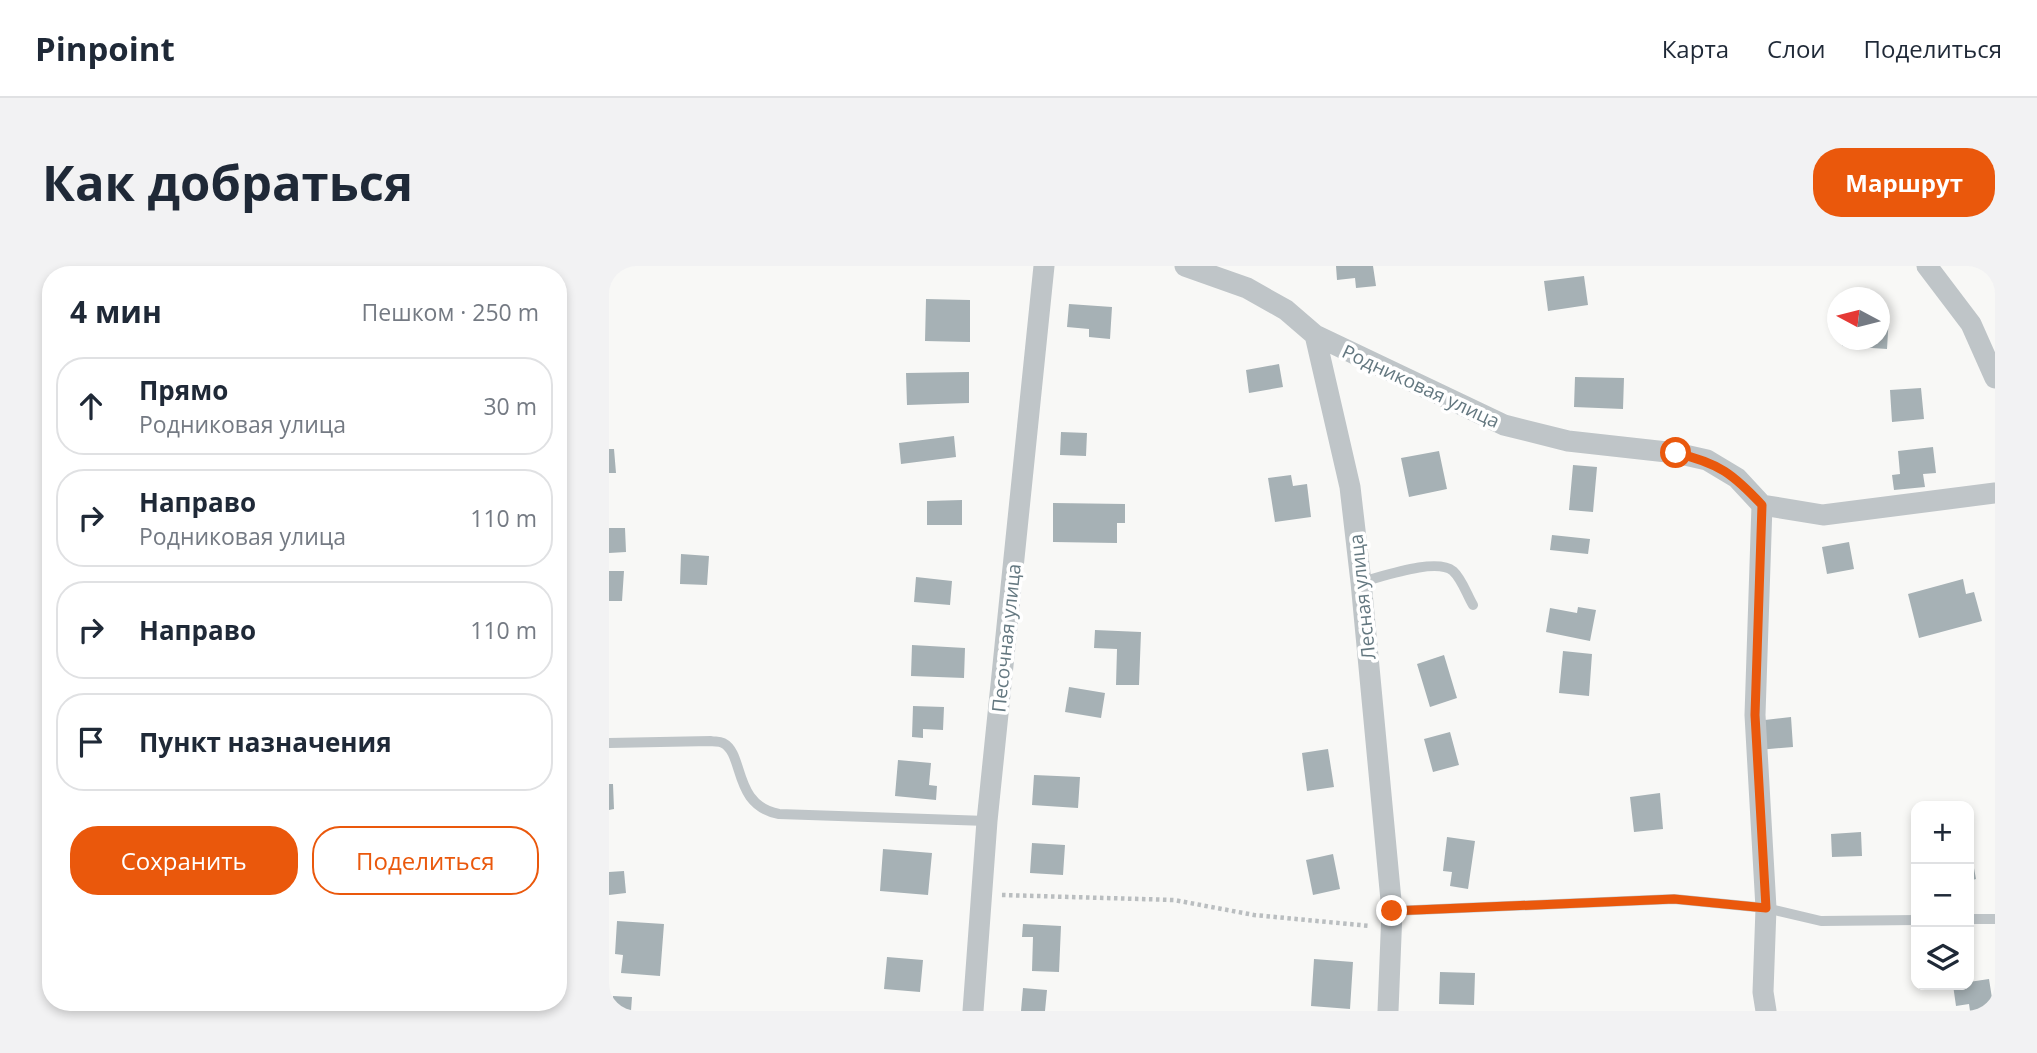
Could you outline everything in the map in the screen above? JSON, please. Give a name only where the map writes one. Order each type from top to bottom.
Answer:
[{"type":"street","name":"Песочная улица","points":[[973,1011],[987,821],[1045,266]]},
{"type":"street","points":[[1188,266],[1247,288],[1286,310],[1315,335]]},
{"type":"street","points":[[1927,266],[1971,324],[1995,378]]},
{"type":"street","name":"Родниковая улица","points":[[1315,335],[1504,425],[1568,441],[1676,453],[1706,460],[1737,478],[1762,505]]},
{"type":"street","name":"Лесная улица","points":[[1315,335],[1350,487],[1361,582],[1392,919],[1388,1011]]},
{"type":"street","points":[[1766,1011],[1763,992],[1766,908],[1755,715],[1762,505],[1823,514],[1995,492]]},
{"type":"lane","points":[[1361,582],[1432,565],[1445,566],[1455,573],[1473,605]]},
{"type":"lane","points":[[609,743],[723,743],[731,750],[740,778],[753,801],[764,811],[779,814],[987,821]]},
{"type":"lane","points":[[1392,919],[1674,899],[1766,908],[1821,920],[1911,920]]},
{"type":"lane","points":[[1974,919],[1995,919]]},
{"type":"path","points":[[981,894],[1174,900],[1254,915],[1392,919]]},
{"type":"building","points":[[1336,266],[1373,266],[1376,286],[1356,288],[1355,278],[1337,280]]},
{"type":"building","points":[[1584,276],[1588,305],[1548,311],[1544,281]]},
{"type":"building","points":[[926,299],[970,300],[970,342],[925,341]]},
{"type":"building","points":[[1069,304],[1112,307],[1110,339],[1089,337],[1089,329],[1067,327]]},
{"type":"building","points":[[1279,364],[1283,387],[1249,393],[1246,370]]},
{"type":"building","points":[[969,372],[969,403],[907,405],[906,373]]},
{"type":"building","points":[[1575,377],[1624,378],[1623,409],[1574,407]]},
{"type":"building","points":[[1921,388],[1924,419],[1892,422],[1890,390]]},
{"type":"building","points":[[1061,432],[1087,433],[1086,456],[1060,455]]},
{"type":"building","points":[[954,436],[956,457],[901,464],[899,443]]},
{"type":"building","points":[[1933,447],[1936,473],[1923,474],[1925,487],[1894,490],[1892,475],[1900,474],[1898,451]]},
{"type":"building","points":[[609,449],[614,449],[616,473],[609,473]]},
{"type":"building","points":[[1439,451],[1447,489],[1409,497],[1401,458]]},
{"type":"building","points":[[1573,465],[1597,467],[1593,512],[1569,510]]},
{"type":"building","points":[[1291,475],[1293,486],[1307,484],[1311,517],[1275,522],[1268,478]]},
{"type":"building","points":[[962,500],[962,525],[927,525],[927,501]]},
{"type":"building","points":[[1053,503],[1125,504],[1125,523],[1117,523],[1117,543],[1053,542]]},
{"type":"building","points":[[609,528],[625,528],[626,552],[609,553]]},
{"type":"building","points":[[1552,535],[1590,539],[1588,554],[1550,550]]},
{"type":"building","points":[[1849,542],[1854,569],[1827,574],[1822,547]]},
{"type":"building","points":[[681,554],[709,556],[707,585],[680,584]]},
{"type":"building","points":[[609,571],[624,571],[622,601],[609,601]]},
{"type":"building","points":[[916,577],[952,581],[950,605],[914,602]]},
{"type":"building","points":[[1963,579],[1966,594],[1974,592],[1982,621],[1919,638],[1908,594]]},
{"type":"building","points":[[1578,607],[1596,610],[1590,641],[1546,632],[1550,608],[1577,613]]},
{"type":"building","points":[[1095,630],[1141,632],[1139,685],[1116,685],[1117,649],[1094,648]]},
{"type":"building","points":[[912,645],[965,648],[964,678],[911,676]]},
{"type":"building","points":[[1563,651],[1592,654],[1589,696],[1559,693]]},
{"type":"building","points":[[1444,655],[1457,698],[1430,707],[1417,664]]},
{"type":"building","points":[[1069,687],[1105,693],[1101,718],[1065,712]]},
{"type":"building","points":[[913,706],[944,707],[943,730],[923,729],[923,738],[912,737]]},
{"type":"building","points":[[1791,717],[1793,747],[1758,750],[1756,721]]},
{"type":"building","points":[[1450,732],[1459,765],[1433,772],[1424,739]]},
{"type":"building","points":[[1328,749],[1334,787],[1307,791],[1302,753]]},
{"type":"building","points":[[898,760],[931,763],[929,785],[937,786],[936,800],[895,796]]},
{"type":"building","points":[[1034,775],[1080,777],[1078,808],[1032,805]]},
{"type":"building","points":[[609,784],[613,784],[614,809],[609,810]]},
{"type":"building","points":[[1660,793],[1663,829],[1634,832],[1630,797]]},
{"type":"building","points":[[1861,832],[1862,856],[1832,857],[1831,834]]},
{"type":"building","points":[[1447,837],[1475,841],[1468,889],[1450,886],[1452,872],[1443,871]]},
{"type":"building","points":[[1032,843],[1065,845],[1063,875],[1030,873]]},
{"type":"building","points":[[883,849],[932,853],[928,895],[880,891]]},
{"type":"building","points":[[1333,854],[1340,889],[1313,895],[1306,860]]},
{"type":"building","points":[[624,871],[626,893],[609,895],[609,872]]},
{"type":"building","points":[[617,921],[664,924],[660,976],[621,973],[623,955],[615,954]]},
{"type":"building","points":[[1023,924],[1061,926],[1059,972],[1032,971],[1033,937],[1022,937]]},
{"type":"building","points":[[887,957],[923,960],[920,992],[884,989]]},
{"type":"building","points":[[1314,959],[1353,962],[1350,1009],[1311,1006]]},
{"type":"building","points":[[1440,972],[1475,973],[1474,1005],[1439,1004]]},
{"type":"building","points":[[1989,979],[1994,1011],[1970,1011],[1969,1004],[1956,1006],[1954,990],[1974,990],[1974,981]]},
{"type":"building","points":[[1023,988],[1047,990],[1045,1011],[1021,1011]]},
{"type":"building","points":[[613,996],[632,997],[631,1011],[613,1011]]},
{"type":"route","points":[[1392,911],[1674,899],[1766,908],[1755,715],[1762,505],[1737,478],[1706,460],[1676,453]]}]
